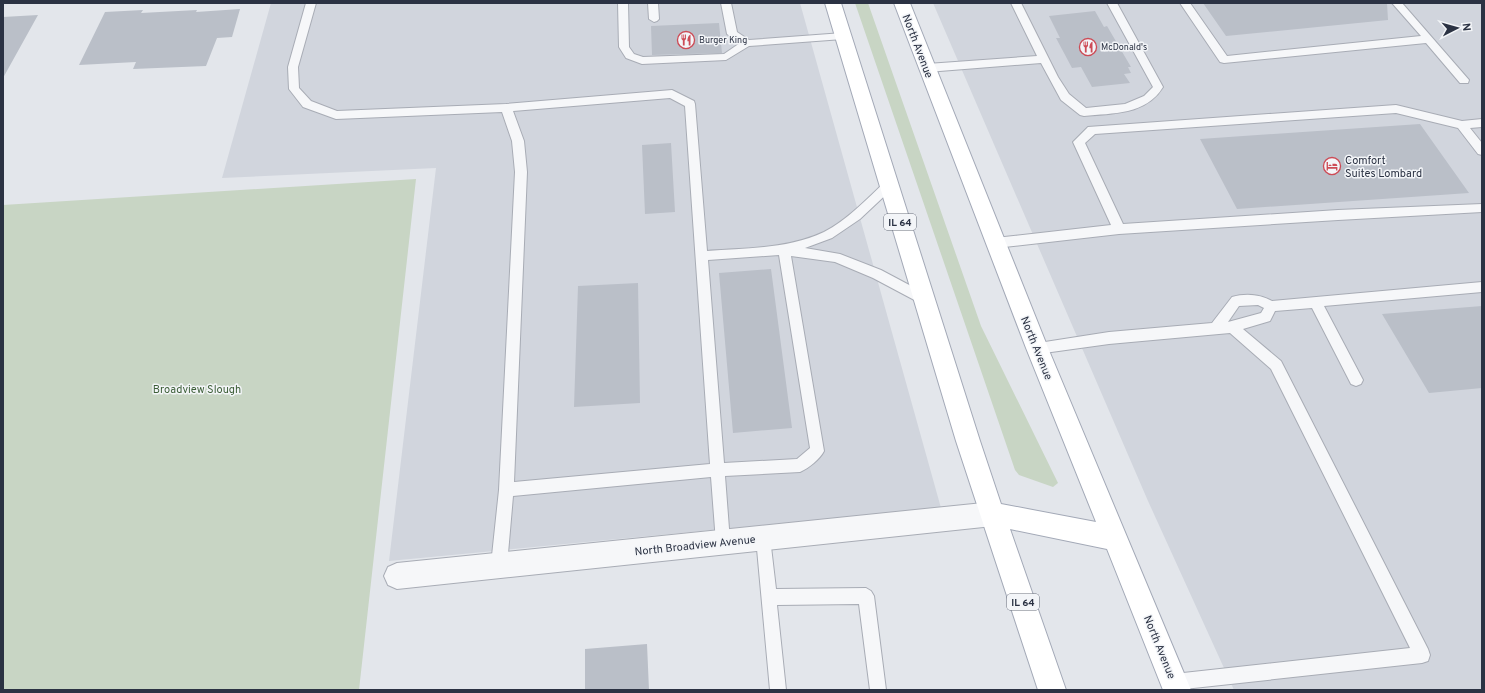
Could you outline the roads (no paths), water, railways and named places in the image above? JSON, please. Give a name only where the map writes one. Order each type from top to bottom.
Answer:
[{"type":"main road","name":"IL 64","points":[[833,3],[924,299],[993,514],[1052,690]]},
{"type":"main road","name":"North Avenue","points":[[902,3],[1037,348],[1176,686]]},
{"type":"main road","points":[[993,514],[1114,538]]},
{"type":"street","name":"North Broadview Avenue","points":[[397,576],[993,514]]},
{"type":"lane","points":[[311,3],[293,67],[294,89],[307,104],[336,115],[506,108],[672,94],[690,104],[723,542]]},
{"type":"lane","points":[[623,3],[624,46],[630,56],[642,61],[726,57],[747,43],[843,36]]},
{"type":"lane","points":[[653,3],[654,19]]},
{"type":"lane","points":[[726,3],[732,34],[747,43]]},
{"type":"lane","points":[[1016,3],[1043,59],[1065,97],[1084,112],[1092,130]]},
{"type":"lane","points":[[1084,112],[1127,108],[1148,99],[1158,87],[1112,3]]},
{"type":"lane","points":[[1185,3],[1224,60],[1428,39]]},
{"type":"lane","points":[[1397,3],[1464,80]]},
{"type":"lane","points":[[927,68],[1043,59]]},
{"type":"lane","points":[[499,565],[506,490],[521,172],[518,141],[506,108]]},
{"type":"lane","points":[[1119,230],[1079,142],[1092,130],[1396,109],[1462,125],[1482,123]]},
{"type":"lane","points":[[1462,125],[1482,151]]},
{"type":"lane","points":[[784,250],[828,235],[856,216],[889,185]]},
{"type":"lane","points":[[995,243],[1119,230],[1338,215],[1482,208]]},
{"type":"lane","points":[[702,256],[784,250],[836,257],[876,274],[924,299]]},
{"type":"lane","points":[[506,490],[717,470],[800,465],[817,451],[784,250]]},
{"type":"lane","points":[[1215,329],[1236,301],[1260,300],[1271,306],[1482,287]]},
{"type":"lane","points":[[1315,302],[1356,380]]},
{"type":"lane","points":[[1037,348],[1109,338],[1232,327],[1266,317],[1271,306]]},
{"type":"lane","points":[[1176,686],[1422,655],[1276,365],[1232,327]]},
{"type":"lane","points":[[763,538],[778,690]]},
{"type":"lane","points":[[769,597],[866,596],[878,690]]},
{"type":"place","name":"Burger King","points":[[686,40]]},
{"type":"place","name":"McDonald's","points":[[1088,47]]},
{"type":"place","name":"Comfort Suites Lombard","points":[[1332,166]]},
{"type":"park label","name":"Broadview Slough","points":[[197,389]]}]
